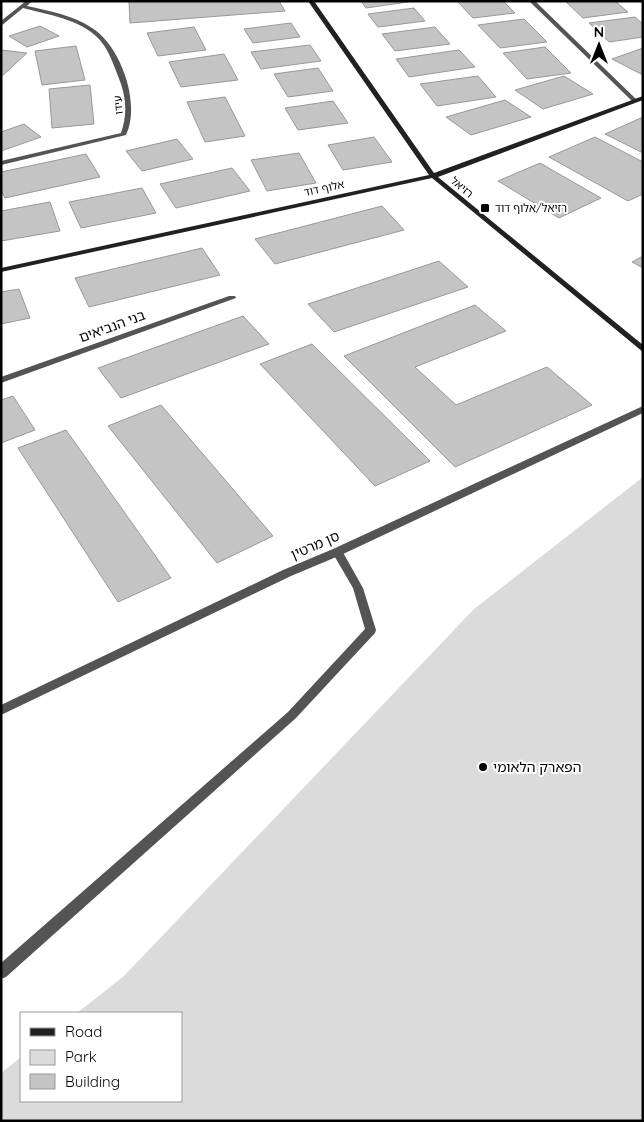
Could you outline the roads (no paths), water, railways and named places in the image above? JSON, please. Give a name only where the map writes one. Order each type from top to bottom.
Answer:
[{"type":"street","points":[[1,24],[29,1]]},
{"type":"street","name":"רזיאל","points":[[311,1],[433,176],[643,349]]},
{"type":"street","points":[[532,1],[635,101]]},
{"type":"street","name":"עידו","points":[[1,163],[124,134],[130,117],[128,90],[108,46],[94,32],[70,18],[24,7]]},
{"type":"street","name":"אלוף דוד","points":[[1,270],[433,176],[643,98]]},
{"type":"street","name":"בני הנביאים","points":[[1,380],[232,298]]},
{"type":"street","name":"סן מרטין","points":[[1,710],[287,573],[337,552],[643,409]]},
{"type":"street","points":[[1,972],[292,715],[371,630],[358,588],[337,552]]},
{"type":"place","name":"רזיאל/אלוף דוד","points":[[485,208]]},
{"type":"place","name":"הפארק הלאומי","points":[[483,767]]}]
